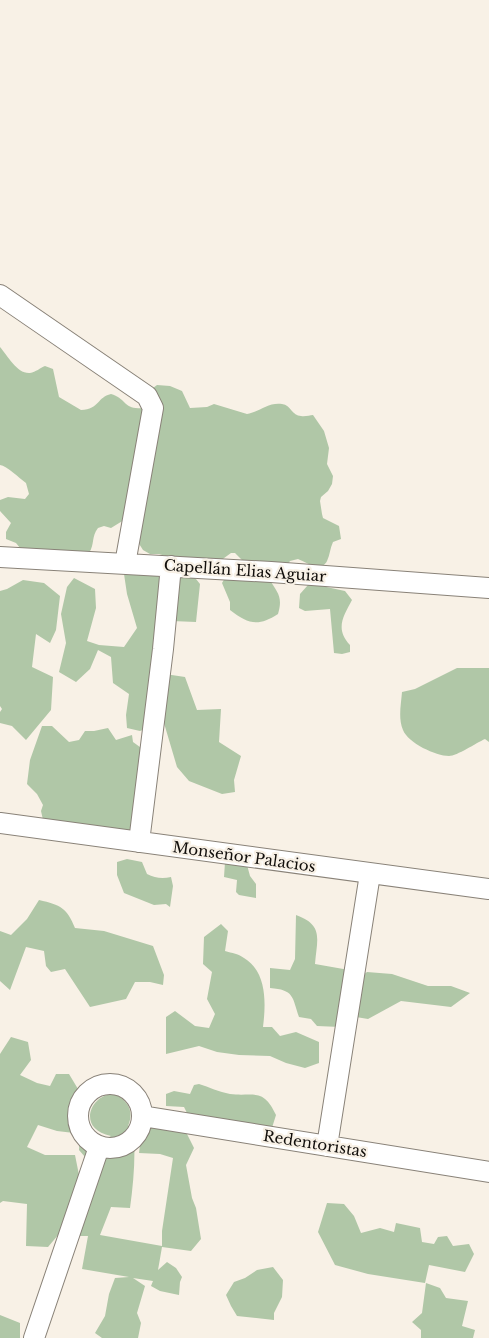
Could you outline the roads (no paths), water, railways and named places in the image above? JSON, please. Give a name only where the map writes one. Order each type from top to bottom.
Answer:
[{"type":"street","points":[[0,295],[147,396],[153,408],[125,564]]},
{"type":"street","name":"Capellán Elias Aguiar","points":[[0,557],[171,566],[489,588]]},
{"type":"street","points":[[139,842],[163,649],[171,566]]},
{"type":"street","name":"Monseñor Palacios","points":[[0,823],[489,889]]},
{"type":"street","points":[[327,1146],[370,874]]},
{"type":"street","points":[[102,1085],[118,1085],[128,1089],[140,1105],[142,1116],[141,1126],[128,1143],[109,1149],[99,1147],[89,1141],[82,1133],[78,1123],[80,1107],[88,1093],[102,1085]]},
{"type":"street","name":"Redentoristas","points":[[142,1116],[489,1172]]},
{"type":"street","points":[[41,1337],[99,1147]]}]
